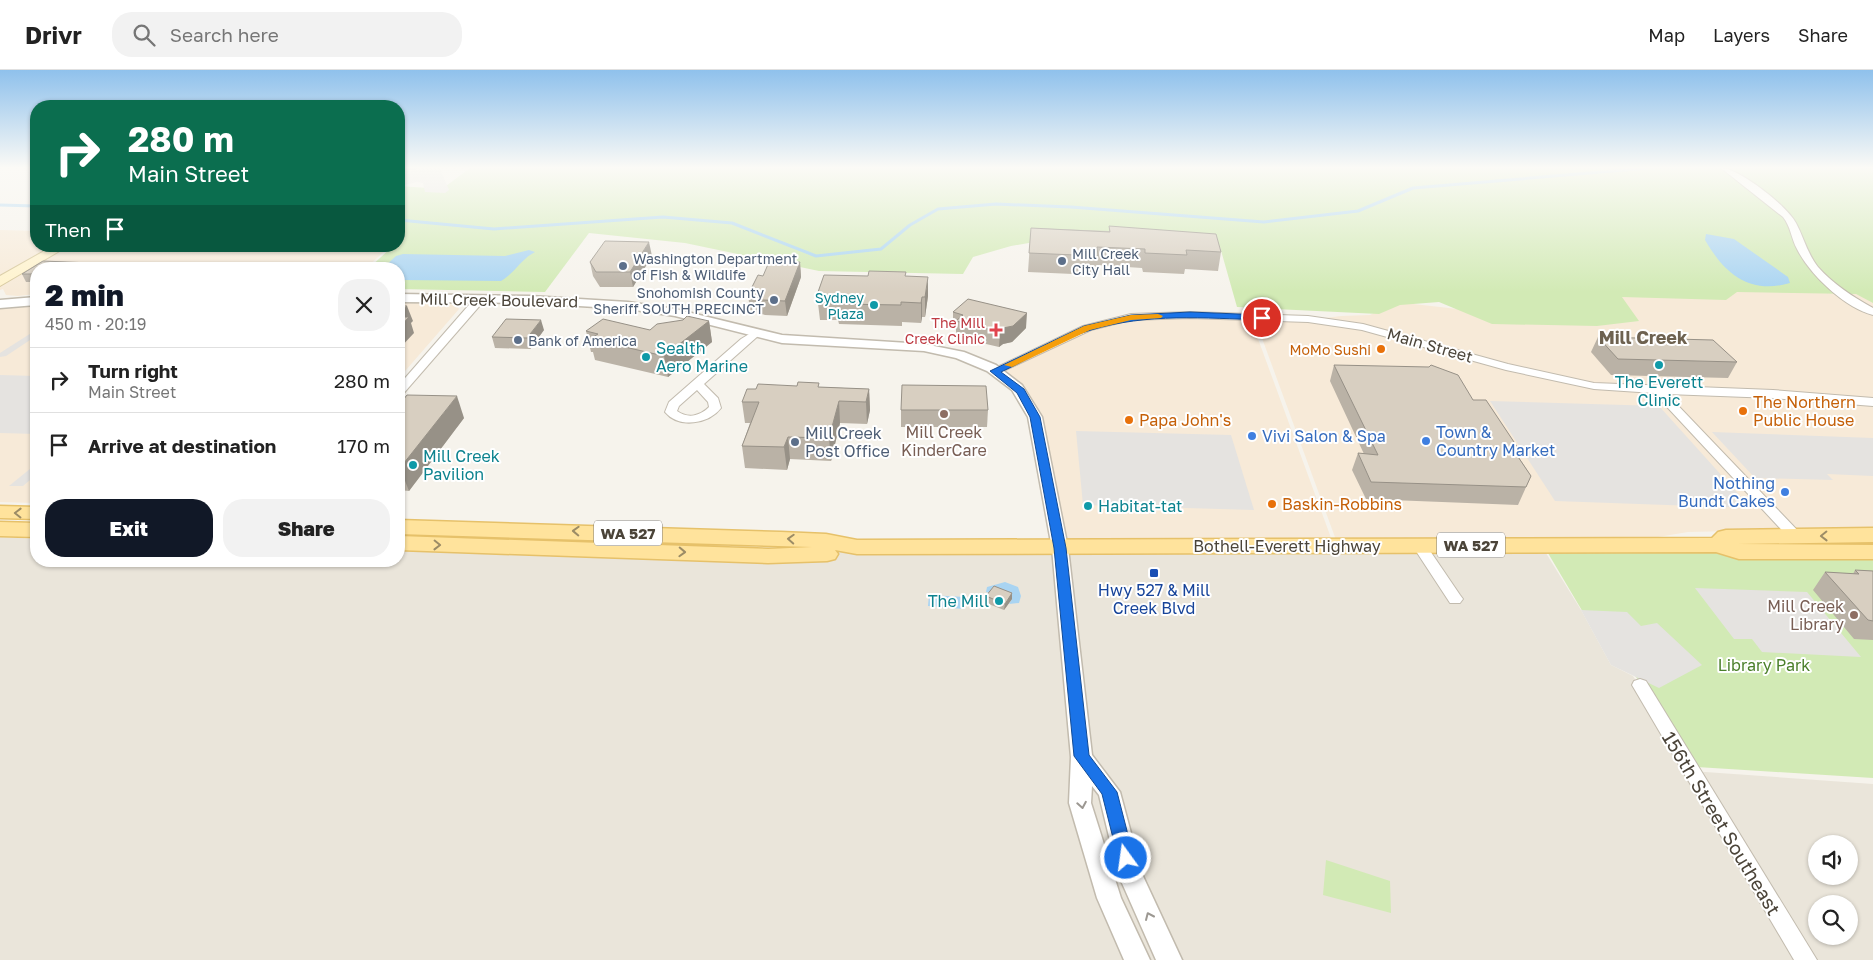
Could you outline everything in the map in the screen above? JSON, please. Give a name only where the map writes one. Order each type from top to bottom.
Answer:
[{"type":"main road","points":[[0,273],[37,252]]},
{"type":"main road","points":[[34,262],[52,252]]},
{"type":"main road","points":[[0,282],[30,265]]},
{"type":"main road","points":[[0,512],[30,513]]},
{"type":"main road","points":[[0,529],[30,530]]},
{"type":"main road","name":"Bothell-Everett Highway","points":[[405,531],[768,556],[824,554],[857,547],[1060,548],[1717,544],[1739,552],[1873,552]]},
{"type":"main road","points":[[1717,544],[1781,544],[1796,536],[1873,535]]},
{"type":"street","points":[[1778,210],[1791,221],[1801,249],[1814,272],[1842,293],[1873,312]]},
{"type":"street","name":"Mill Creek Boulevard","points":[[405,298],[583,302],[660,310],[687,315],[754,334],[820,342],[918,347],[962,357],[995,371],[1021,391],[1035,417],[1060,548],[1082,756],[1080,803],[1109,898],[1137,960]]},
{"type":"street","points":[[405,385],[479,300]]},
{"type":"street","points":[[0,304],[30,302]]},
{"type":"street","name":"Main Street","points":[[995,371],[1087,328],[1131,317],[1198,315],[1308,319],[1363,327],[1563,381],[1625,389],[1773,394],[1873,402]]},
{"type":"street","points":[[698,383],[754,334]]},
{"type":"street","points":[[1658,390],[1796,536]]},
{"type":"street","points":[[1420,545],[1455,599]]},
{"type":"street","name":"156th Street Southeast","points":[[1640,685],[1690,771],[1806,960]]},
{"type":"street","points":[[1082,756],[1109,792],[1130,874],[1169,960]]},
{"type":"shaded area","points":[[0,230],[30,231],[30,252],[383,252],[373,262],[30,262],[30,295],[6,295],[3,289],[0,290]]},
{"type":"shaded area","points":[[1620,287],[1873,294],[1873,528],[1688,532],[1652,538],[1336,540],[1255,319],[1301,321],[1341,316],[1370,315],[1396,302],[1466,310]]},
{"type":"shaded area","points":[[405,302],[450,304],[457,306],[459,309],[405,371]]},
{"type":"shaded area","points":[[30,306],[30,503],[0,502],[0,309]]},
{"type":"shaded area","points":[[1131,317],[1250,317],[1334,546],[1060,548],[1031,408],[995,371],[1087,328]]},
{"type":"shaded area","points":[[30,334],[30,340],[6,356],[0,357],[0,353]]},
{"type":"shaded area","points":[[0,375],[30,376],[30,434],[0,433]]},
{"type":"shaded area","points":[[1490,401],[1659,406],[1751,508],[1555,501]]},
{"type":"shaded area","points":[[1076,431],[1231,435],[1254,510],[1083,505]]},
{"type":"shaded area","points":[[1712,432],[1873,438],[1873,476],[1827,474],[1833,480],[1755,478]]},
{"type":"shaded area","points":[[30,469],[30,480],[23,486],[9,486]]},
{"type":"shaded area","points":[[0,537],[30,539],[30,567],[405,567],[405,543],[824,554],[857,547],[1541,545],[1581,610],[1611,665],[1633,676],[1691,771],[1873,784],[1873,960],[0,960]]},
{"type":"shaded area","points":[[1695,588],[1807,592],[1861,657],[1762,652],[1752,639],[1734,639]]},
{"type":"shaded area","points":[[1581,610],[1627,612],[1641,626],[1657,623],[1702,665],[1659,688],[1611,665]]},
{"type":"green space","points":[[405,210],[1873,210],[1873,303],[1856,294],[1737,292],[1726,300],[1622,297],[1639,321],[1597,326],[1492,324],[1439,302],[1400,305],[1379,314],[1237,307],[1220,247],[1051,239],[1011,246],[973,257],[963,274],[819,271],[685,243],[589,233],[545,292],[405,289],[405,262],[376,262],[386,252],[405,252]]},
{"type":"green space","name":"Library Park","points":[[1545,548],[1718,551],[1873,557],[1873,778],[1697,767],[1646,689],[1631,671],[1613,663]]},
{"type":"green space","points":[[1326,860],[1390,881],[1391,913],[1323,895]]},
{"type":"water","points":[[1706,234],[1734,239],[1788,277],[1790,283],[1762,286],[1739,278],[1729,271],[1712,252],[1705,240]]},
{"type":"water","points":[[529,250],[535,252],[501,281],[405,280],[405,262],[390,262],[396,256],[403,254],[505,256]]},
{"type":"water","points":[[1005,582],[1018,587],[1021,596],[1019,603],[1009,604],[1012,599],[986,592],[987,587]]},
{"type":"water","points":[[929,595],[965,597],[964,609],[928,606]]},
{"type":"building","points":[[1109,226],[1216,234],[1221,252],[1186,250],[1187,255],[1145,253],[1145,249],[1097,247],[1098,256],[1029,253],[1031,228],[1110,232]]},
{"type":"building","points":[[605,241],[649,242],[630,272],[596,272],[590,262]]},
{"type":"building","points":[[769,262],[800,262],[785,301],[763,300],[748,295],[758,275],[763,276]]},
{"type":"building","points":[[30,269],[30,274],[22,274]]},
{"type":"building","points":[[869,271],[906,272],[905,276],[928,277],[925,297],[922,297],[921,303],[901,302],[901,305],[837,304],[838,300],[818,300],[820,295],[817,295],[824,275],[868,276]]},
{"type":"building","points":[[968,299],[1027,313],[1013,326],[1003,328],[1000,332],[956,321],[963,315],[953,312]]},
{"type":"building","points":[[687,316],[709,321],[664,356],[590,339],[598,334],[586,331],[603,319],[650,330],[657,324],[683,320]]},
{"type":"building","points":[[506,319],[541,320],[527,338],[492,337]]},
{"type":"building","points":[[1598,337],[1713,340],[1737,362],[1618,359]]},
{"type":"building","name":"Town & Country Market","points":[[1334,365],[1429,367],[1431,365],[1458,375],[1473,400],[1486,400],[1518,448],[1512,448],[1531,476],[1526,487],[1371,482],[1358,453],[1378,455]]},
{"type":"building","points":[[798,382],[819,383],[818,387],[869,389],[866,402],[839,401],[829,438],[788,437],[784,447],[742,446],[759,402],[742,402],[747,389],[756,389],[758,384],[797,386]]},
{"type":"building","points":[[902,385],[986,386],[988,410],[901,410]]},
{"type":"building","points":[[407,395],[457,396],[405,462],[405,398]]},
{"type":"building","points":[[1855,570],[1873,571],[1873,621],[1868,620],[1825,572],[1859,574]]},
{"type":"building","points":[[994,586],[1012,593],[1005,604],[986,596]]},
{"type":"waterway","points":[[405,221],[494,229],[663,217],[732,223],[816,256],[881,249],[910,225],[937,210]]},
{"type":"waterway","points":[[1104,210],[1264,222],[1362,210]]},
{"type":"slow traffic","points":[[1008,365],[1087,328],[1131,317],[1158,316]]},
{"type":"place","name":"Mill Creek City Hall","points":[[1062,261]]},
{"type":"place","name":"Washington Department of Fish & Wildlife","points":[[623,266]]},
{"type":"place","name":"Snohomish County Sheriff SOUTH PRECINCT","points":[[774,300]]},
{"type":"place","name":"Sydney Plaza","points":[[874,305]]},
{"type":"place","name":"The Mill Creek Clinic","points":[[996,330]]},
{"type":"place","name":"Bank of America","points":[[518,340]]},
{"type":"place","name":"MoMo Sushi","points":[[1381,349]]},
{"type":"place","name":"Sealth Aero Marine","points":[[646,357]]},
{"type":"place","name":"The Everett Clinic","points":[[1659,365]]},
{"type":"place","name":"The Northern Public House","points":[[1743,411]]},
{"type":"place","name":"Mill Creek KinderCare","points":[[944,414]]},
{"type":"place","name":"Papa John's","points":[[1129,420]]},
{"type":"place","name":"Vivi Salon & Spa","points":[[1252,436]]},
{"type":"place","name":"Town & Country Market","points":[[1426,441]]},
{"type":"place","name":"Mill Creek Post Office","points":[[795,442]]},
{"type":"place","name":"Mill Creek Pavilion","points":[[413,465]]},
{"type":"place","name":"Nothing Bundt Cakes","points":[[1785,492]]},
{"type":"place","name":"Baskin-Robbins","points":[[1272,504]]},
{"type":"place","name":"Habitat-tat","points":[[1088,506]]},
{"type":"place","name":"Hwy 527 & Mill Creek Blvd","points":[[1154,573]]},
{"type":"place","name":"The Mill","points":[[999,601]]},
{"type":"place","name":"Mill Creek Library","points":[[1854,615]]},
{"type":"district","name":"Mill Creek","points":[[1643,337]]},
{"type":"route","points":[[1126,858],[1109,792],[1082,756],[1072,684],[1060,548],[1035,417],[1032,408],[1021,391],[995,371],[1087,328],[1131,317],[1190,315],[1262,318]]}]
